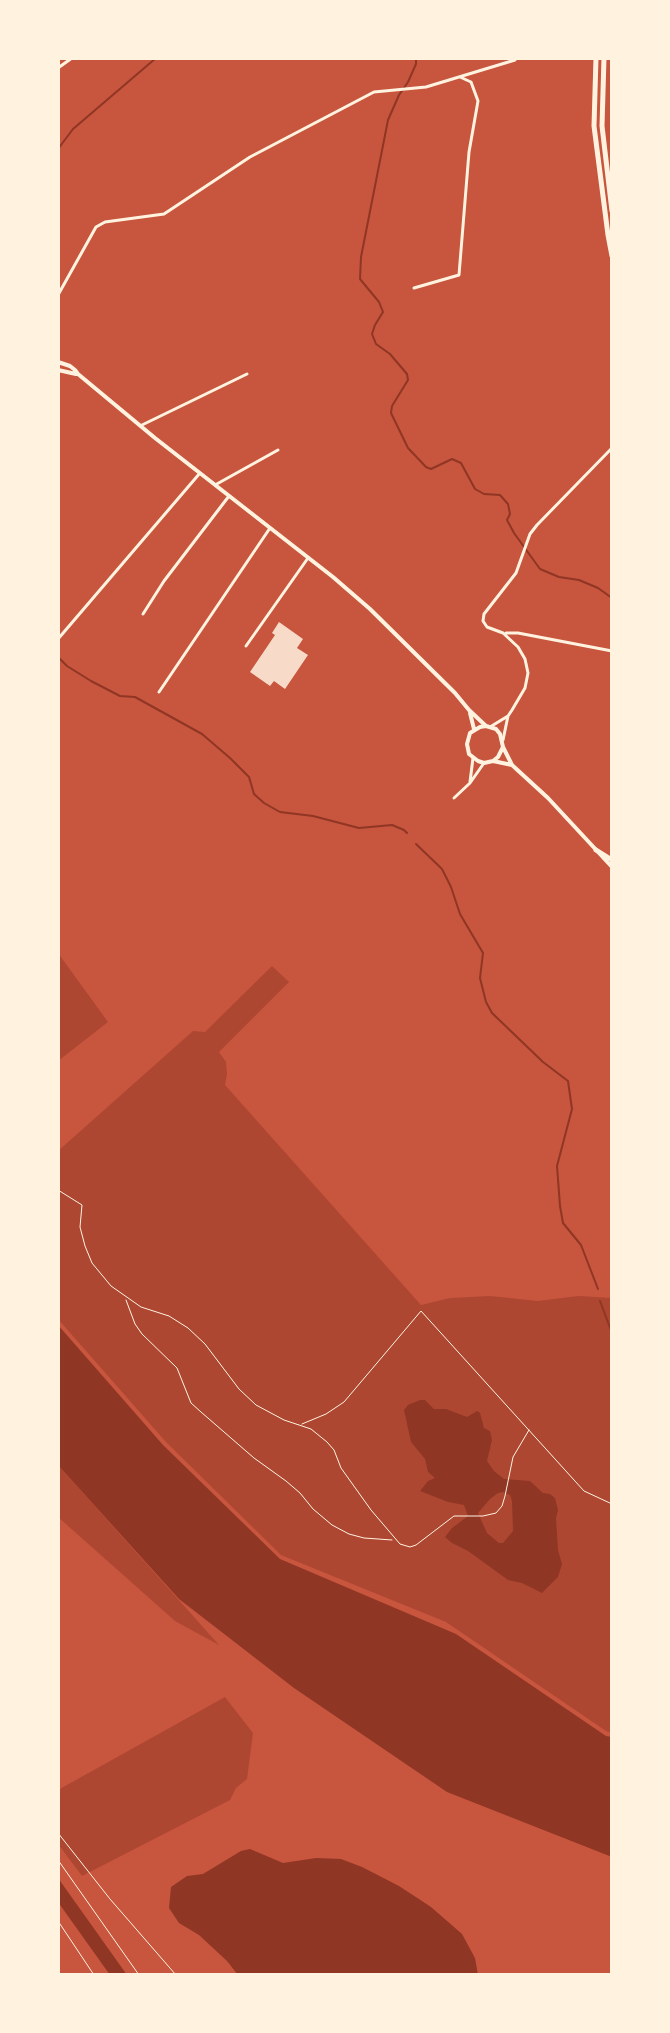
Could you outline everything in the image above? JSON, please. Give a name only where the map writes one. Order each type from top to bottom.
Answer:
[{"type":"highway","points":[[596,58],[594,126],[612,256]]},
{"type":"highway","points":[[604,58],[602,126],[612,211]]},
{"type":"highway","points":[[596,850],[612,860]]},
{"type":"street","points":[[58,68],[72,58]]},
{"type":"street","points":[[58,295],[96,227],[105,222],[164,214],[250,157],[374,92],[426,87],[515,60]]},
{"type":"street","points":[[414,288],[459,275],[469,152],[478,101],[471,82],[460,77]]},
{"type":"street","points":[[58,362],[70,366],[370,609],[469,710],[496,729],[503,740]]},
{"type":"street","points":[[58,370],[78,374]]},
{"type":"street","points":[[142,425],[247,374]]},
{"type":"street","points":[[612,448],[537,525],[516,573],[484,614],[483,621],[487,627],[503,633],[612,651]]},
{"type":"street","points":[[215,485],[278,450]]},
{"type":"street","points":[[58,639],[200,473]]},
{"type":"street","points":[[143,614],[164,581],[229,496]]},
{"type":"street","points":[[159,692],[270,528]]},
{"type":"street","points":[[246,646],[308,558]]},
{"type":"street","points":[[493,761],[503,747],[508,716],[523,691],[528,673],[525,659],[503,633]]},
{"type":"street","points":[[516,645],[522,634]]},
{"type":"street","points":[[469,710],[474,729]]},
{"type":"street","points":[[508,716],[474,729],[468,738],[467,749],[473,758],[484,763],[493,761],[512,765]]},
{"type":"street","points":[[503,747],[512,765],[548,798],[612,867]]},
{"type":"street","points":[[470,783],[473,758]]},
{"type":"street","points":[[454,798],[484,763]]},
{"type":"path","points":[[58,1190],[82,1205],[80,1227],[85,1246],[101,1275],[124,1297],[141,1307],[169,1316],[188,1328],[256,1405],[284,1420],[311,1429],[334,1450],[341,1468],[400,1544],[416,1545],[454,1516],[496,1513],[502,1506],[513,1457],[529,1430]]},
{"type":"path","points":[[124,1297],[135,1324],[152,1346],[177,1368],[191,1403],[201,1412],[300,1493],[332,1525],[364,1538],[395,1539]]},
{"type":"path","points":[[300,1425],[344,1402],[421,1311],[584,1491],[612,1504]]},
{"type":"path","points":[[58,1833],[176,1975]]},
{"type":"path","points":[[58,1860],[139,1975]]},
{"type":"path","points":[[58,1921],[94,1975]]},
{"type":"shaded area","points":[[58,953],[108,1022],[58,1061]]},
{"type":"shaded area","points":[[272,966],[289,982],[219,1052],[226,1062],[225,1085],[421,1305],[450,1298],[490,1296],[538,1301],[578,1296],[612,1298],[612,1733],[446,1622],[281,1555],[166,1442],[58,1319],[58,1151],[193,1031],[205,1032]]},
{"type":"shaded area","points":[[58,1325],[163,1445],[280,1559],[456,1634],[606,1736],[612,1737],[612,1857],[447,1792],[294,1688],[179,1599],[58,1465]]},
{"type":"shaded area","points":[[425,1400],[434,1409],[446,1409],[467,1417],[477,1411],[484,1428],[490,1431],[492,1440],[487,1461],[494,1471],[504,1479],[530,1481],[543,1493],[555,1498],[558,1550],[562,1564],[558,1577],[542,1593],[508,1580],[445,1537],[468,1516],[464,1505],[420,1491],[435,1478],[428,1472],[425,1459],[411,1442],[404,1410],[408,1405]],"holes":[[[498,1493],[510,1495],[513,1531],[503,1543],[499,1543],[487,1533],[478,1513]]]},
{"type":"shaded area","points":[[58,1465],[219,1645],[175,1621],[58,1517]]},
{"type":"shaded area","points":[[225,1697],[253,1733],[247,1779],[236,1788],[230,1800],[82,1876],[58,1844],[58,1790]]},
{"type":"shaded area","points":[[250,1849],[283,1863],[316,1858],[341,1859],[399,1886],[431,1907],[462,1934],[475,1958],[478,1975],[238,1975],[199,1935],[179,1923],[169,1908],[171,1887],[187,1876],[203,1874],[241,1851]]},
{"type":"shaded area","points":[[58,1878],[127,1975],[110,1975],[58,1902]]},
{"type":"building","points":[[279,622],[303,639],[297,648],[308,655],[285,689],[274,681],[270,686],[250,672],[275,635],[272,633]]},
{"type":"waterway","points":[[58,149],[73,129],[156,58]]},
{"type":"waterway","points":[[416,58],[408,82],[388,120],[361,257],[360,279],[379,302],[383,312],[372,334],[376,344],[390,354],[407,374],[408,380],[391,413],[408,448],[426,467],[431,469],[452,459],[461,463],[475,489],[484,494],[500,495],[508,504],[510,514],[507,520],[514,533],[540,569],[559,577],[579,580],[612,598]]},
{"type":"waterway","points":[[58,657],[91,681],[120,696],[135,697],[202,734],[249,777],[254,794],[280,812],[313,816],[359,828],[392,825],[407,833]]},
{"type":"waterway","points":[[416,844],[442,869],[460,914],[483,953],[480,978],[492,1013],[543,1062],[568,1081],[572,1109],[557,1166],[560,1206],[563,1223],[581,1245],[598,1289]]},
{"type":"waterway","points":[[600,1301],[612,1333]]}]
